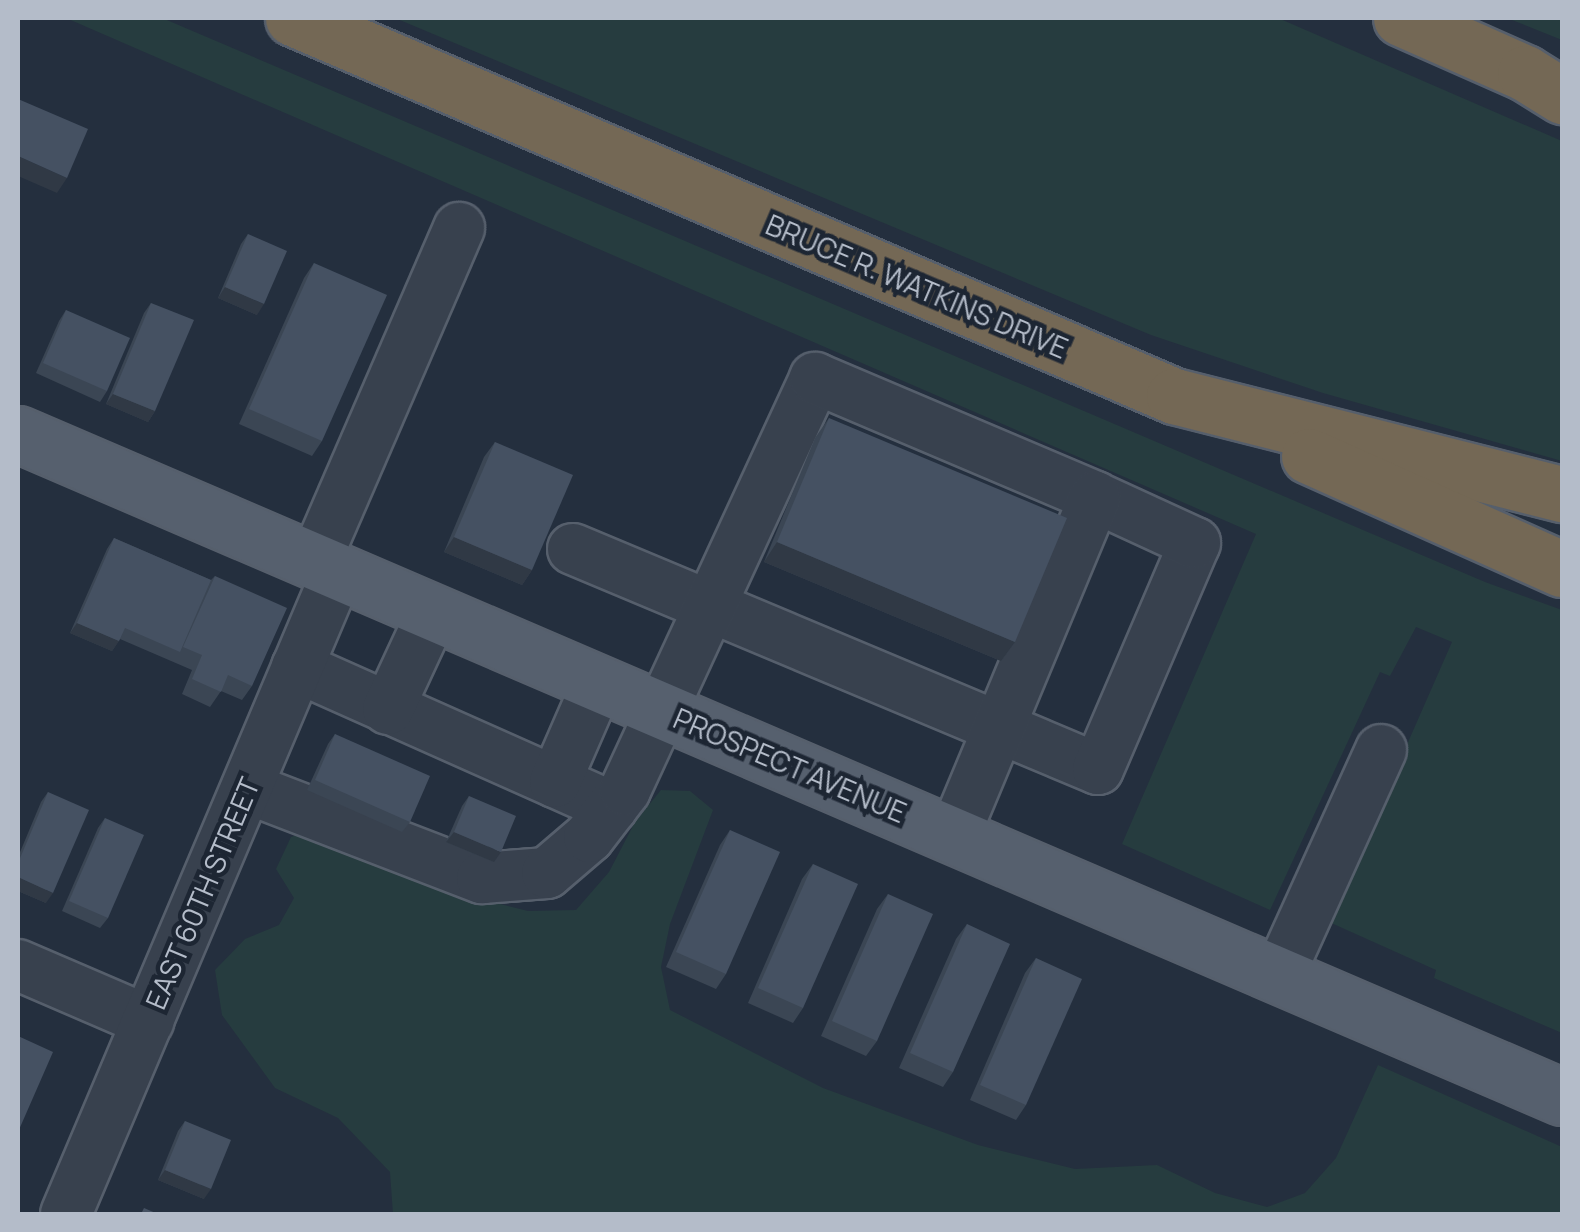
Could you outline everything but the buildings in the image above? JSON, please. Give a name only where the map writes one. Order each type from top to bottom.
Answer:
[{"type":"highway","name":"BRUCE R. WATKINS DRIVE","points":[[293,18],[1174,396],[1562,494]]},
{"type":"highway","points":[[1400,18],[1550,83]]},
{"type":"highway","points":[[1174,396],[1562,569]]},
{"type":"main road","name":"PROSPECT AVENUE","points":[[18,434],[1562,1097]]},
{"type":"street","name":"EAST 60TH STREET","points":[[66,1214],[297,667],[326,566],[459,228]]},
{"type":"street","points":[[246,788],[482,878],[547,873],[589,837],[625,790],[664,712],[711,607],[815,378],[1195,543],[1098,769],[999,728],[711,607],[573,549]]},
{"type":"street","points":[[954,835],[1096,497]]},
{"type":"street","points":[[388,708],[434,612]]},
{"type":"street","points":[[297,667],[612,807]]},
{"type":"street","points":[[555,782],[598,683]]},
{"type":"street","points":[[1279,975],[1381,750]]},
{"type":"street","points":[[18,965],[148,1021]]},
{"type":"green space","points":[[66,18],[162,18],[1485,582],[1562,610],[1562,1033],[1434,978],[1436,970],[1329,922],[1452,642],[1416,627],[1390,676],[1380,672],[1270,910],[1122,844],[1256,534]]},
{"type":"green space","points":[[395,18],[1278,18],[1562,141],[1562,461],[1323,393],[1151,335]]},
{"type":"green space","points":[[1507,18],[1562,18],[1562,40]]},
{"type":"green space","points":[[661,790],[690,791],[713,810],[670,924],[661,967],[670,1010],[823,1088],[978,1145],[1075,1169],[1157,1165],[1215,1193],[1267,1207],[1305,1193],[1336,1158],[1378,1065],[1562,1147],[1562,1214],[393,1214],[390,1172],[338,1118],[275,1088],[222,1015],[215,970],[245,939],[279,925],[294,898],[276,869],[291,837],[316,829],[477,898],[528,911],[576,910],[609,872],[635,822]]}]
